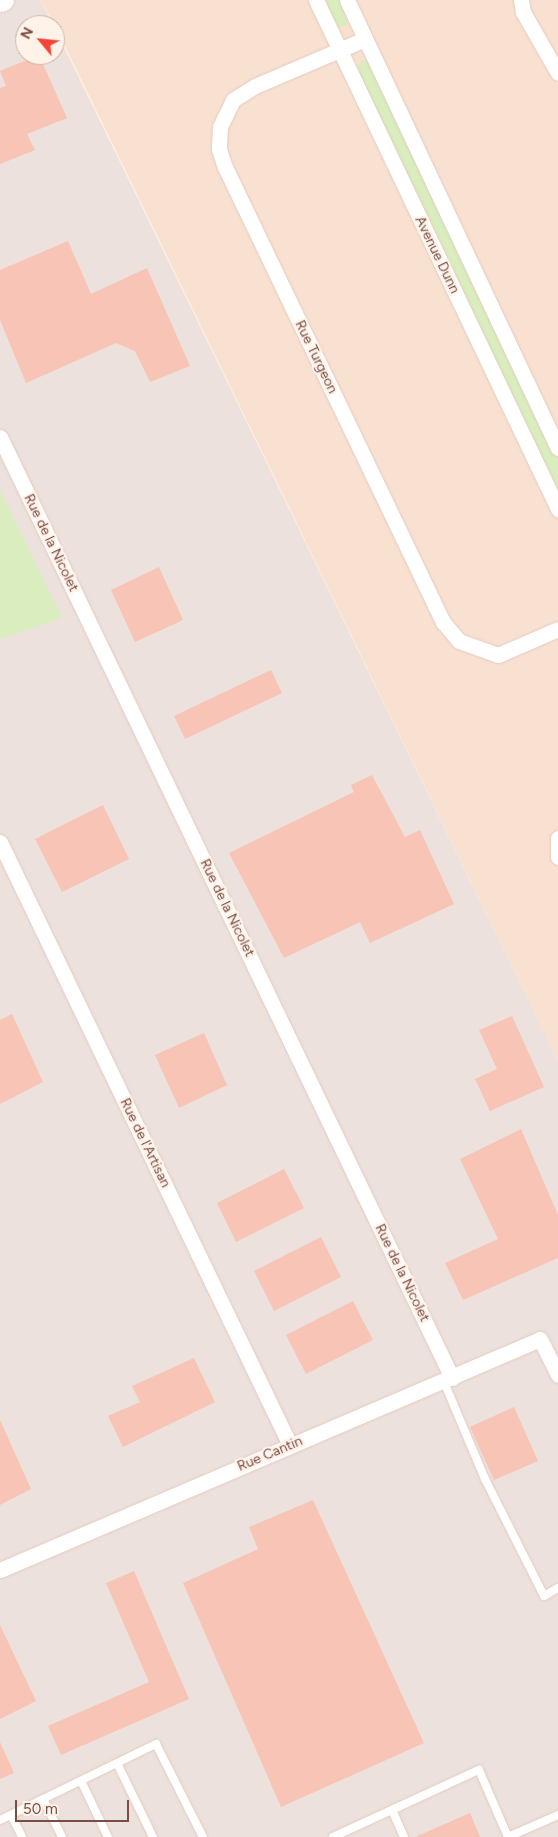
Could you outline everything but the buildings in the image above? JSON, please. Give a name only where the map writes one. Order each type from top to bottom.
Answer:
[{"type":"street","name":"Avenue Dunn","points":[[316,0],[558,509]]},
{"type":"street","name":"Avenue Dunn","points":[[347,0],[558,448]]},
{"type":"street","points":[[521,0],[523,12],[558,74]]},
{"type":"street","name":"Rue Turgeon","points":[[365,39],[338,49],[233,100],[220,126],[219,149],[225,167],[443,622],[459,640],[498,655],[558,629]]},
{"type":"street","name":"Rue de la Nicolet","points":[[0,438],[448,1380]]},
{"type":"street","points":[[558,838],[558,857]]},
{"type":"street","name":"Rue de l'Artisan","points":[[0,842],[290,1445]]},
{"type":"street","name":"Rue Cantin","points":[[0,1570],[290,1445],[448,1380],[540,1339],[558,1375]]},
{"type":"lane","points":[[448,1380],[485,1479],[544,1596],[558,1588]]},
{"type":"lane","points":[[0,1820],[156,1744],[203,1837]]},
{"type":"lane","points":[[117,1764],[152,1837]]},
{"type":"lane","points":[[333,1837],[479,1770],[508,1837],[558,1815]]},
{"type":"lane","points":[[81,1781],[108,1837]]},
{"type":"lane","points":[[43,1799],[62,1837]]},
{"type":"lane","points":[[392,1810],[404,1837]]},
{"type":"lane","points":[[11,1815],[22,1837]]},
{"type":"lane","points":[[352,1829],[356,1837]]},
{"type":"shaded area","points":[[0,0],[40,0],[48,15],[15,15],[15,65],[65,65],[65,50],[558,1061],[558,1837],[0,1837]]},
{"type":"shaded area","points":[[40,0],[558,0],[558,1061],[65,46],[65,15],[49,15]]},
{"type":"green space","points":[[323,0],[340,0],[348,25],[338,28]]},
{"type":"green space","points":[[362,60],[369,62],[558,459],[558,495],[356,68]]},
{"type":"green space","points":[[0,490],[62,618],[0,639]]}]
